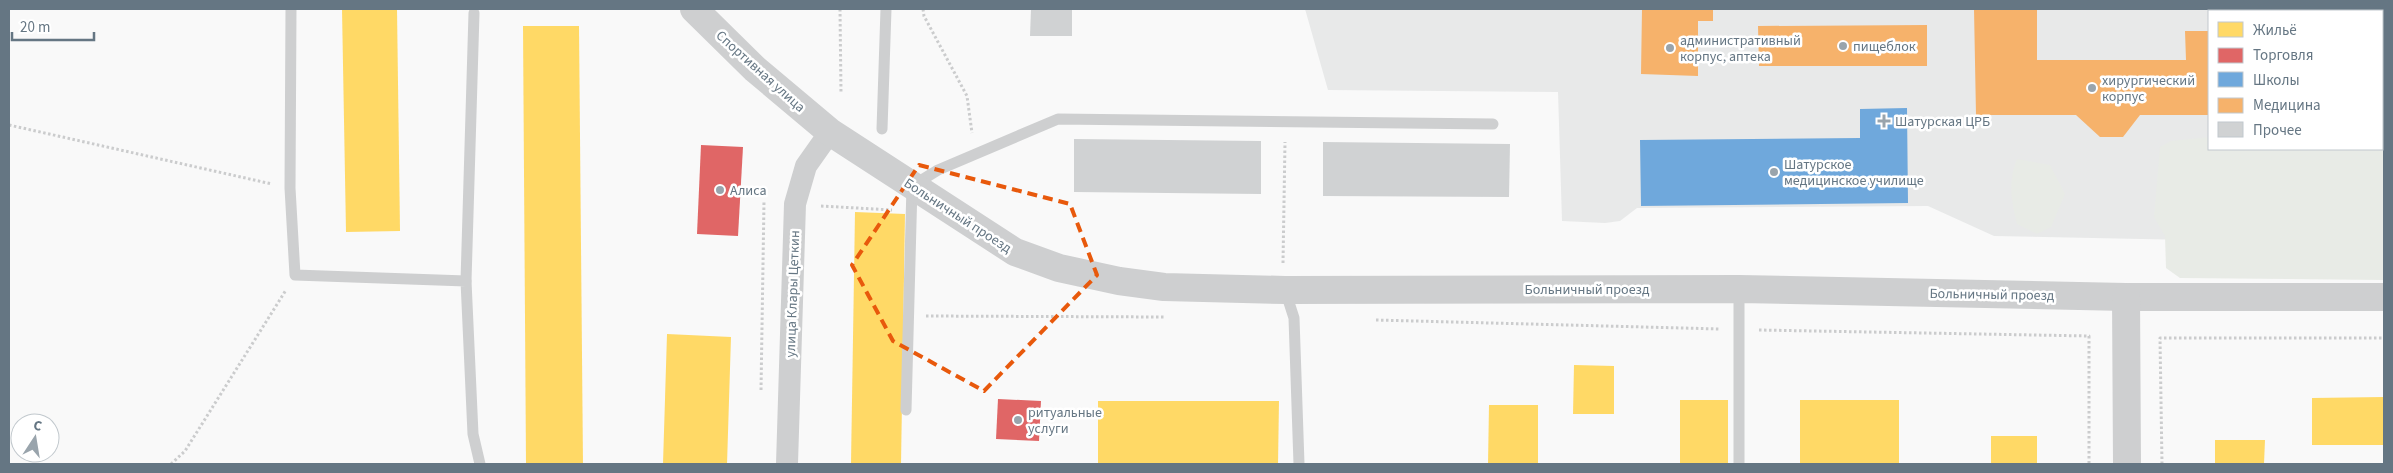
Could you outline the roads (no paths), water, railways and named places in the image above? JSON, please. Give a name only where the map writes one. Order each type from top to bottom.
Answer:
[{"type":"street","name":"Спортивная улица","points":[[694,9],[755,69],[830,132]]},
{"type":"street","name":"Больничный проезд","points":[[830,132],[912,198],[1015,252],[1059,268],[1119,281],[1164,288],[1285,290],[1738,289],[2126,297],[2384,297]]},
{"type":"street","name":"улица Клары Цеткин","points":[[786,464],[795,204],[806,166],[830,132]]},
{"type":"street","points":[[2126,297],[2127,464]]},
{"type":"lane","points":[[291,9],[290,188],[295,275],[466,281]]},
{"type":"lane","points":[[882,129],[886,9]]},
{"type":"lane","points":[[474,12],[466,281],[473,434],[480,464]]},
{"type":"lane","points":[[906,410],[912,198],[938,170],[1058,119],[1493,124]]},
{"type":"lane","points":[[1738,289],[1739,464]]},
{"type":"lane","points":[[1285,290],[1294,318],[1298,464]]},
{"type":"place","name":"пищеблок","points":[[1843,46]]},
{"type":"place","name":"административный корпус, аптека","points":[[1670,48]]},
{"type":"place","name":"хирургический корпус","points":[[2092,88]]},
{"type":"place","name":"Шатурская ЦРБ","points":[[1884,121]]},
{"type":"place","name":"Шатурское медицинское училище","points":[[1774,172]]},
{"type":"place","name":"Алиса","points":[[720,190]]},
{"type":"place","name":"ритуальные услуги","points":[[1018,420]]}]
